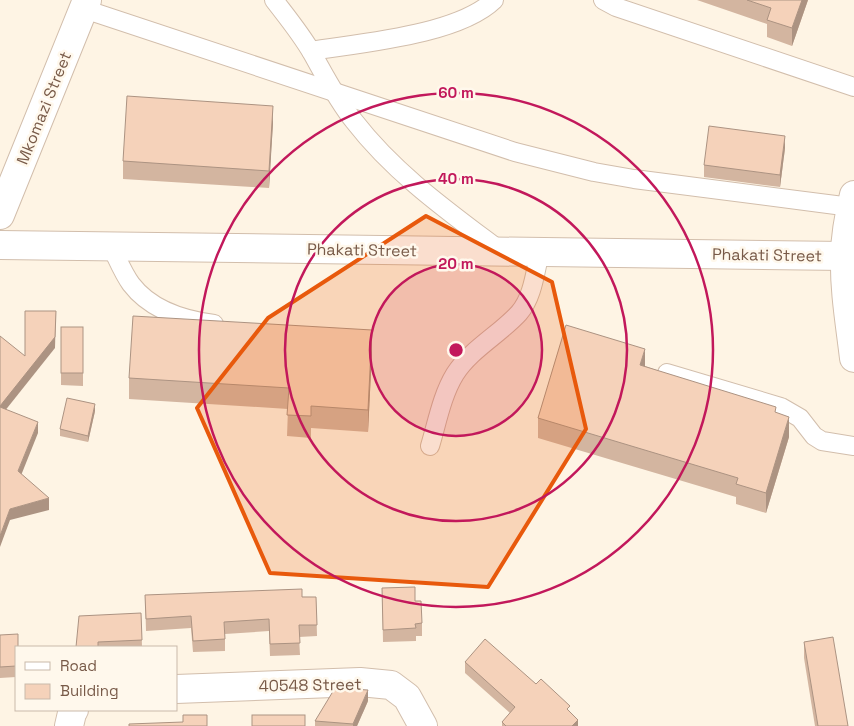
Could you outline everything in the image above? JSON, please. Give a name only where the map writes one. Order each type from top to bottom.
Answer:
[{"type":"street","name":"Mkomazi Street","points":[[0,215],[86,4]]},
{"type":"street","points":[[853,201],[845,256],[847,297],[854,358]]},
{"type":"street","name":"Phakati Street","points":[[0,245],[845,256]]},
{"type":"street","name":"40548 Street","points":[[178,689],[360,682],[391,685],[407,697],[423,726]]},
{"type":"street","points":[[69,726],[73,711]]},
{"type":"lane","points":[[274,0],[311,51],[334,93],[353,120],[386,158],[419,188],[502,252]]},
{"type":"lane","points":[[311,51],[396,37],[449,25],[477,14],[494,0]]},
{"type":"lane","points":[[603,0],[616,7],[854,87]]},
{"type":"lane","points":[[86,4],[334,93],[515,152],[594,172],[634,179],[704,189],[853,201]]},
{"type":"lane","points":[[111,246],[131,283],[146,299],[168,312],[198,322],[234,326]]},
{"type":"lane","points":[[430,446],[449,386],[456,373],[466,361],[520,312],[529,296],[540,252]]},
{"type":"lane","points":[[667,372],[781,407],[800,418],[814,436],[822,440],[854,446]]},
{"type":"highlighted area","points":[[426,216],[552,282],[586,429],[488,587],[270,573],[197,408],[268,318]]},
{"type":"building","points":[[747,0],[802,0],[792,28],[767,20],[771,8]]},
{"type":"building","points":[[127,96],[273,106],[269,171],[123,161]]},
{"type":"building","points":[[709,126],[785,136],[780,175],[704,165]]},
{"type":"building","points":[[25,311],[56,311],[55,337],[0,406],[0,336],[25,356]]},
{"type":"building","points":[[133,316],[372,330],[368,410],[311,406],[311,416],[287,415],[289,388],[129,378]]},
{"type":"building","points":[[566,325],[645,349],[640,365],[776,407],[775,412],[789,417],[766,493],[736,484],[738,478],[538,418]]},
{"type":"building","points":[[61,327],[83,327],[83,373],[61,373]]},
{"type":"building","points":[[67,398],[95,404],[88,436],[60,429]]},
{"type":"building","points":[[0,407],[38,422],[18,471],[49,498],[10,509],[0,536]]},
{"type":"building","points":[[415,587],[415,601],[421,601],[422,623],[415,624],[416,628],[383,630],[382,588]]},
{"type":"building","points":[[302,589],[302,597],[316,597],[317,625],[299,625],[300,643],[270,644],[269,619],[224,622],[225,639],[193,641],[191,616],[146,619],[145,595]]},
{"type":"building","points":[[141,613],[142,640],[98,642],[98,646],[76,646],[79,616]]},
{"type":"building","points":[[18,634],[18,646],[15,646],[15,666],[0,667],[0,635]]},
{"type":"building","points":[[833,637],[848,726],[818,726],[804,642]]},
{"type":"building","points":[[485,639],[536,684],[541,679],[570,706],[567,709],[578,720],[572,726],[506,726],[502,722],[515,707],[465,662]]},
{"type":"building","points":[[335,688],[368,690],[353,724],[315,721]]},
{"type":"building","points":[[183,715],[207,715],[207,726],[129,726],[129,724],[183,722]]},
{"type":"building","points":[[252,715],[305,715],[305,726],[252,726]]}]
